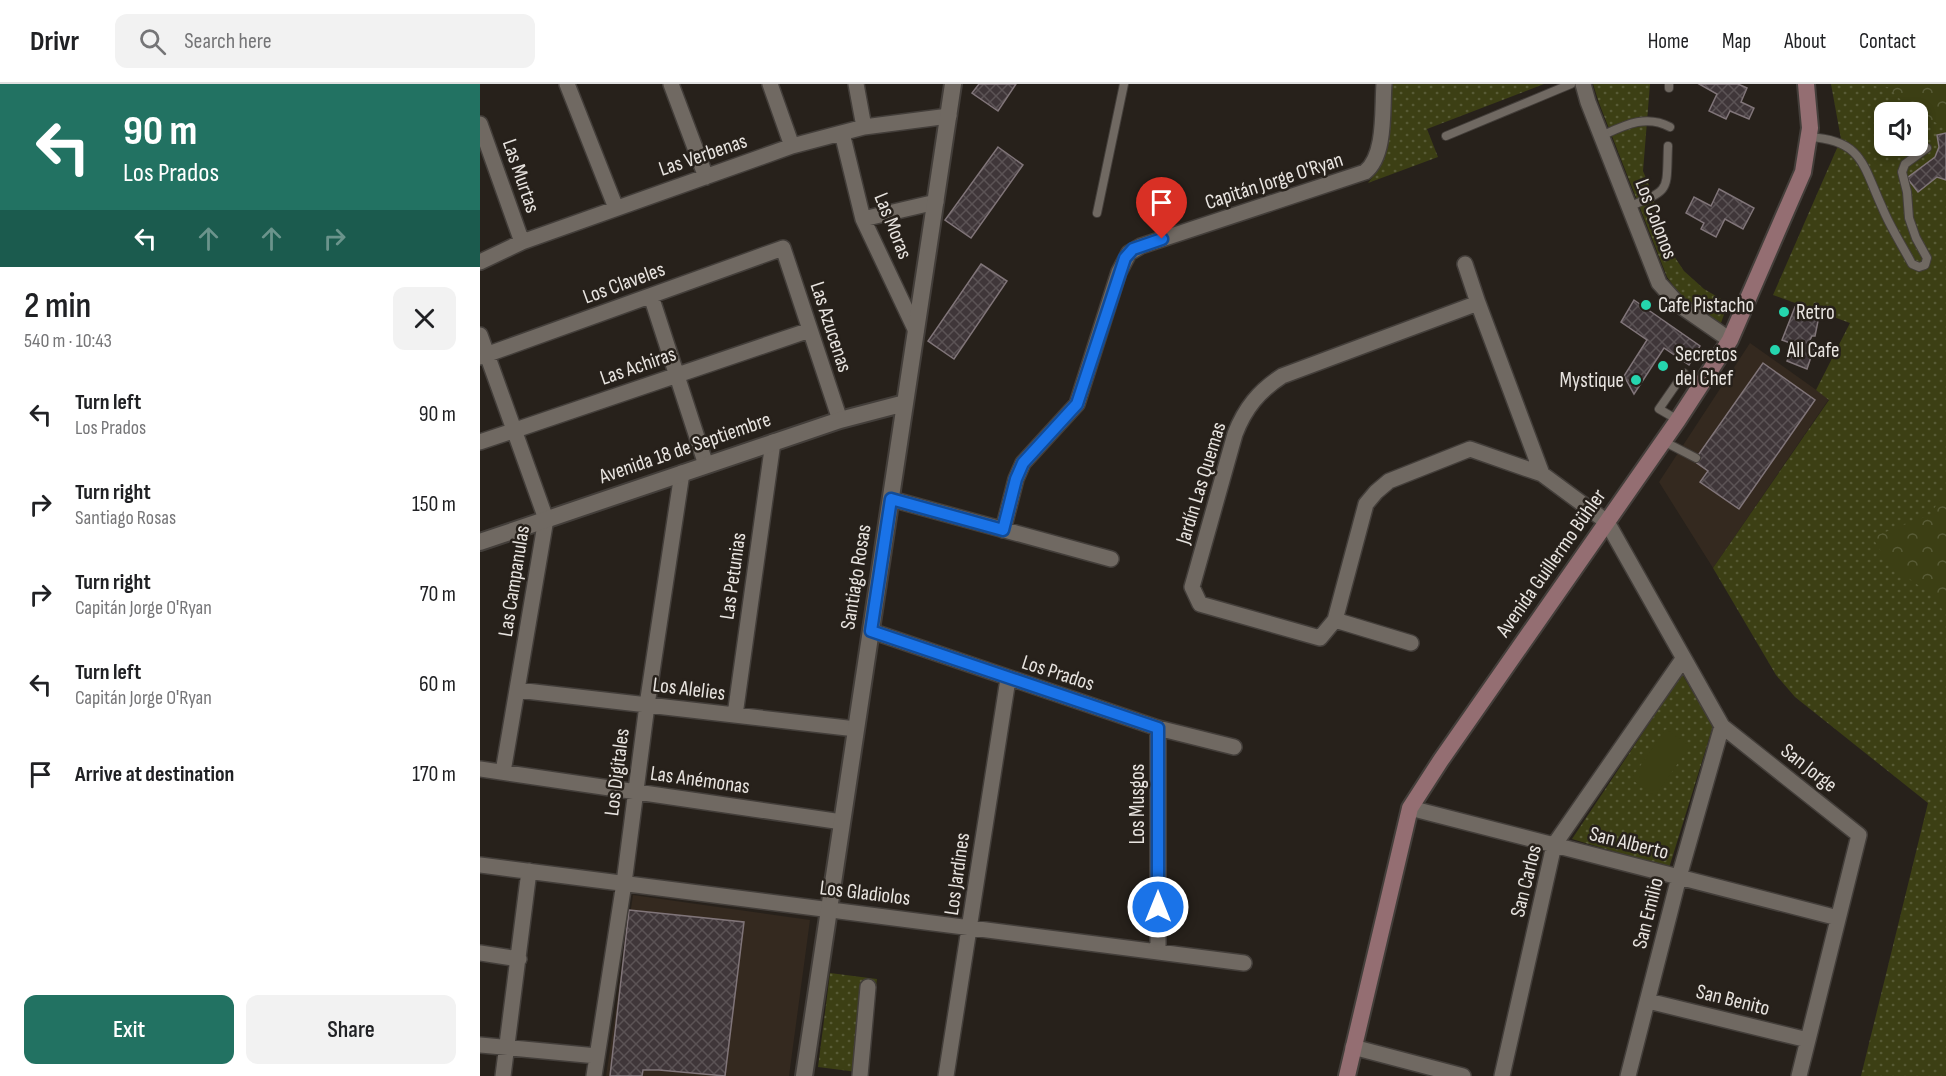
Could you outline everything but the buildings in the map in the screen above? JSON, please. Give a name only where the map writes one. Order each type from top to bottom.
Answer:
[{"type":"main road","name":"Avenida Guillermo Bühler","points":[[1347,1076],[1410,808],[1678,420],[1730,340],[1803,172],[1809,137],[1806,84]]},
{"type":"street","points":[[567,84],[616,208]]},
{"type":"street","points":[[671,84],[706,177]]},
{"type":"street","points":[[770,84],[792,146]]},
{"type":"street","points":[[856,84],[864,127]]},
{"type":"street","name":"Santiago Rosas","points":[[804,1076],[953,84]]},
{"type":"street","name":"Capitán Jorge O'Ryan","points":[[1003,530],[1016,479],[1023,463],[1077,404],[1119,272],[1129,254],[1141,246],[1353,178],[1365,172],[1374,164],[1378,153],[1384,84]]},
{"type":"street","name":"Los Colonos","points":[[1583,84],[1628,207],[1655,275],[1664,291],[1678,304],[1730,340]]},
{"type":"street","name":"Las Verbenas","points":[[480,262],[522,242],[792,146],[864,127],[949,116]]},
{"type":"street","name":"Las Murtas","points":[[480,124],[522,242]]},
{"type":"street","name":"Las Moras","points":[[842,133],[863,219],[916,331]]},
{"type":"street","points":[[863,219],[936,202]]},
{"type":"street","name":"Los Claveles","points":[[483,356],[783,248]]},
{"type":"street","name":"Las Azucenas","points":[[783,248],[840,420]]},
{"type":"street","points":[[1465,264],[1542,474]]},
{"type":"street","points":[[651,296],[706,465]]},
{"type":"street","name":"Jardín Las Quemas","points":[[1335,621],[1320,639],[1200,604],[1192,586],[1240,422],[1254,400],[1282,376],[1478,303]]},
{"type":"street","name":"Las Achiras","points":[[480,442],[810,330]]},
{"type":"street","name":"Las Campanulas","points":[[480,335],[483,356],[514,430],[546,519],[503,772]]},
{"type":"street","name":"Avenida 18 de Septiembre","points":[[480,542],[840,420],[905,403]]},
{"type":"street","name":"Las Petunias","points":[[735,715],[773,442]]},
{"type":"street","points":[[1411,643],[1335,621],[1366,504],[1389,481],[1470,449],[1542,474],[1607,522]]},
{"type":"street","name":"Los Digitales","points":[[594,1076],[624,883],[647,705],[682,473]]},
{"type":"street","points":[[891,499],[1111,559]]},
{"type":"street","name":"San Jorge","points":[[1607,522],[1722,726],[1860,835],[1799,1076]]},
{"type":"street","name":"Los Prados","points":[[871,631],[1158,728],[1234,747]]},
{"type":"street","name":"San Carlos","points":[[1502,1076],[1554,845],[1683,659]]},
{"type":"street","name":"Los Jardines","points":[[946,1076],[1008,678]]},
{"type":"street","name":"Los Alelies","points":[[517,690],[856,729]]},
{"type":"street","name":"San Emilio","points":[[1628,1076],[1679,877],[1722,726]]},
{"type":"street","name":"Los Musgos","points":[[1158,728],[1158,952]]},
{"type":"street","name":"Las Anémonas","points":[[480,769],[842,822]]},
{"type":"street","name":"San Alberto","points":[[1410,808],[1838,918]]},
{"type":"street","name":"Los Gladiolos","points":[[480,864],[1244,963]]},
{"type":"street","points":[[502,1076],[529,871]]},
{"type":"street","points":[[480,953],[519,959]]},
{"type":"street","points":[[860,1076],[868,987]]},
{"type":"street","name":"San Benito","points":[[1648,1001],[1808,1040]]},
{"type":"street","points":[[480,1045],[597,1056]]},
{"type":"street","points":[[1353,1047],[1463,1076]]},
{"type":"lane","points":[[1097,213],[1124,84]]},
{"type":"lane","points":[[1446,136],[1571,84]]},
{"type":"lane","points":[[1601,136],[1640,120],[1658,122],[1670,127]]},
{"type":"lane","points":[[1809,137],[1831,140],[1855,153],[1869,173],[1887,219],[1912,264],[1919,267],[1925,265],[1927,258],[1909,218],[1907,192],[1902,172],[1905,164],[1916,156]]},
{"type":"lane","points":[[1628,207],[1653,197],[1664,189],[1668,146]]},
{"type":"lane","points":[[1678,420],[1659,409],[1684,373]]},
{"type":"lane","points":[[1663,441],[1696,458]]},
{"type":"shaded area","points":[[1750,343],[1829,399],[1713,568],[1659,482]]},
{"type":"shaded area","points":[[633,895],[810,920],[789,1076],[606,1076]]},
{"type":"green space","points":[[1391,84],[1544,84],[1427,129],[1438,157],[1368,183],[1385,149]]},
{"type":"green space","points":[[1593,84],[1650,84],[1643,171],[1651,190],[1663,234],[1676,259],[1684,271],[1704,289],[1728,303],[1721,323],[1680,295],[1667,277]]},
{"type":"green space","points":[[1831,84],[1946,84],[1946,1076],[1861,1076],[1928,803],[1795,697],[1776,675],[1713,568],[1829,400],[1816,390],[1850,323],[1773,295],[1841,139]]},
{"type":"green space","points":[[1847,84],[1946,84],[1946,128],[1928,118],[1928,102],[1903,102],[1888,87]]},
{"type":"green space","points":[[1946,490],[1946,614],[1929,593],[1889,564],[1872,537],[1930,515]]},
{"type":"green space","points":[[1682,674],[1713,726],[1669,868],[1572,839]]},
{"type":"green space","points":[[1666,729],[1690,746],[1655,796],[1631,779]]},
{"type":"green space","points":[[830,973],[877,979],[865,1073],[818,1067]]},
{"type":"place","name":"Cafe Pistacho","points":[[1646,305]]},
{"type":"place","name":"Retro","points":[[1784,312]]},
{"type":"place","name":"All Cafe","points":[[1775,350]]},
{"type":"place","name":"Secretos del Chef","points":[[1663,366]]},
{"type":"place","name":"Mystique","points":[[1636,380]]},
{"type":"route","points":[[1158,907],[1158,728],[871,631],[891,499],[1003,530],[1018,471],[1027,457],[1073,410],[1080,398],[1125,258],[1133,249],[1162,239]]}]
